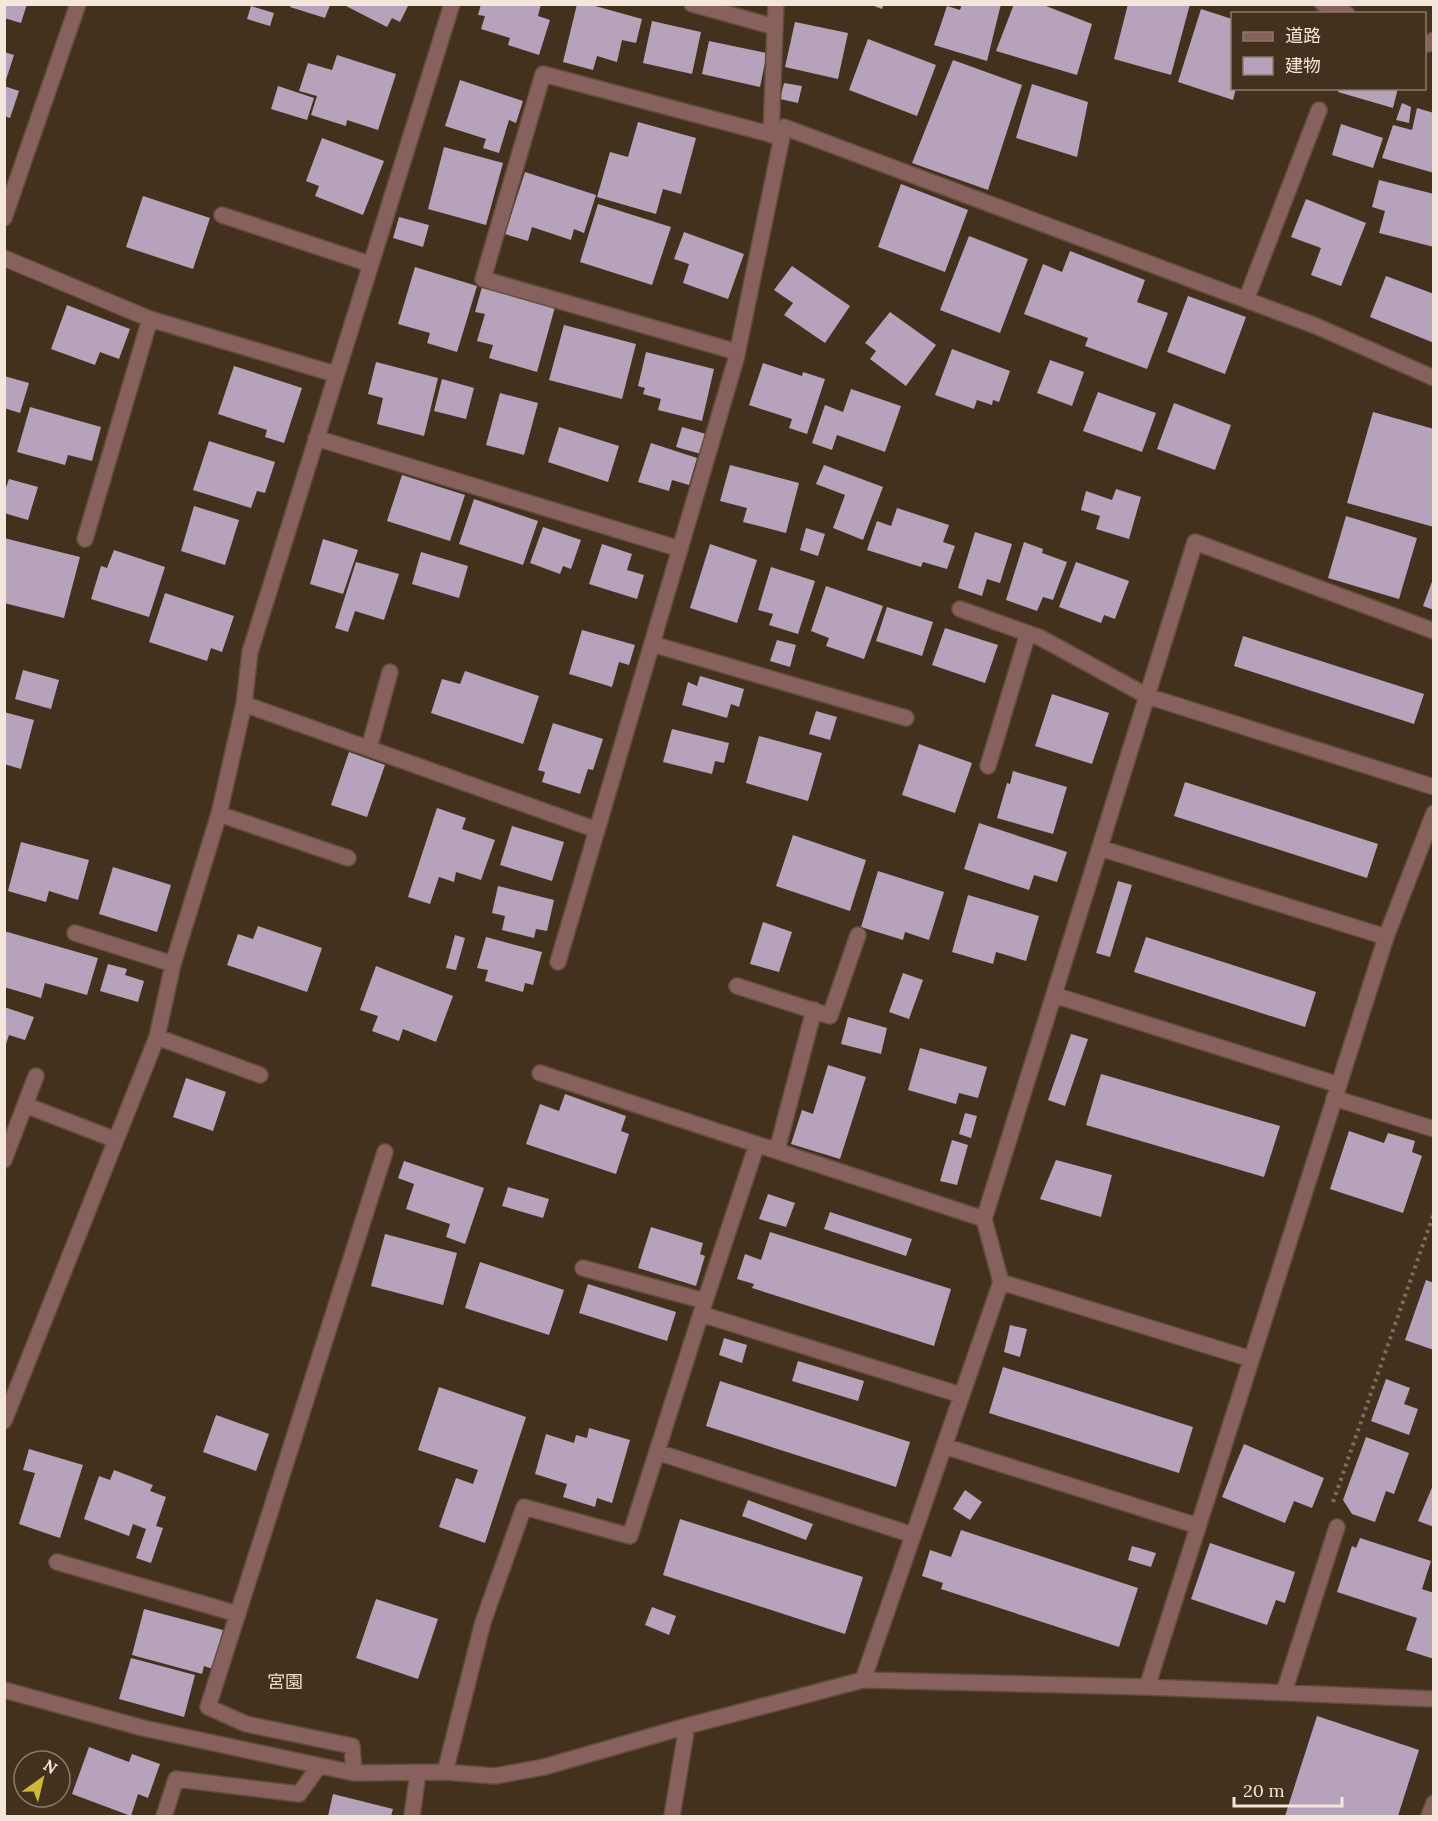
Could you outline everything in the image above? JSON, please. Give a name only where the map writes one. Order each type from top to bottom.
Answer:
[{"type":"street","points":[[4,219],[78,4]]},
{"type":"street","points":[[4,1421],[157,1037],[173,964],[219,814],[243,704],[250,652],[452,4]]},
{"type":"street","points":[[692,4],[775,27]]},
{"type":"street","points":[[558,962],[737,352],[776,136],[776,4]]},
{"type":"street","points":[[1323,4],[1342,12]]},
{"type":"street","points":[[737,352],[483,279],[543,74],[776,136]]},
{"type":"street","points":[[1246,300],[1319,110]]},
{"type":"street","points":[[776,136],[784,127],[1316,326],[1434,378]]},
{"type":"street","points":[[222,215],[370,264]]},
{"type":"street","points":[[4,258],[150,319],[336,374]]},
{"type":"street","points":[[85,538],[150,319]]},
{"type":"street","points":[[316,438],[680,549]]},
{"type":"street","points":[[863,1680],[1001,1282],[984,1219],[1195,542],[1434,631]]},
{"type":"street","points":[[960,609],[1041,638],[1147,696],[1434,787]]},
{"type":"street","points":[[988,766],[1028,633]]},
{"type":"street","points":[[652,644],[906,718]]},
{"type":"street","points":[[369,748],[390,672]]},
{"type":"street","points":[[243,704],[597,830]]},
{"type":"street","points":[[1147,1687],[1386,937],[1434,813]]},
{"type":"street","points":[[219,814],[348,858]]},
{"type":"street","points":[[1100,848],[1386,937]]},
{"type":"street","points":[[75,933],[173,964]]},
{"type":"street","points":[[737,986],[830,1016],[858,935]]},
{"type":"street","points":[[1054,995],[1336,1092],[1434,1130]]},
{"type":"street","points":[[777,1150],[814,1010]]},
{"type":"street","points":[[157,1037],[260,1075]]},
{"type":"street","points":[[540,1073],[984,1219]]},
{"type":"street","points":[[4,1160],[36,1076]]},
{"type":"street","points":[[25,1105],[116,1140]]},
{"type":"street","points":[[445,1772],[483,1622],[524,1507],[630,1536],[757,1144]]},
{"type":"street","points":[[354,1773],[352,1746],[246,1724],[208,1707],[386,1152]]},
{"type":"street","points":[[583,1268],[961,1395]]},
{"type":"street","points":[[1001,1282],[1251,1359]]},
{"type":"street","points":[[944,1446],[1198,1526]]},
{"type":"street","points":[[657,1452],[913,1535]]},
{"type":"street","points":[[1284,1692],[1337,1527]]},
{"type":"street","points":[[57,1562],[238,1614]]},
{"type":"street","points":[[4,1690],[143,1728],[354,1773],[445,1772],[495,1776],[544,1767],[687,1726],[863,1680],[1147,1687],[1434,1699]]},
{"type":"street","points":[[672,1816],[687,1726]]},
{"type":"street","points":[[164,1816],[176,1779],[299,1794],[319,1766]]},
{"type":"street","points":[[412,1816],[418,1773]]},
{"type":"street","points":[[1429,1816],[1434,1803]]},
{"type":"path","points":[[1337,1527],[1333,1503],[1434,1214]]},
{"type":"building","points":[[4,4],[27,4],[21,23],[4,18]]},
{"type":"building","points":[[342,4],[409,4],[400,22],[392,18],[387,27]]},
{"type":"building","points":[[481,4],[541,4],[538,16],[550,20],[539,55],[508,45],[510,38],[481,29],[485,16],[478,15]]},
{"type":"building","points":[[577,4],[588,4],[642,19],[636,43],[622,40],[617,62],[597,56],[593,70],[563,62]]},
{"type":"building","points":[[869,4],[884,4],[882,9]]},
{"type":"building","points":[[962,4],[1001,4],[987,61],[934,45],[947,6],[960,10]]},
{"type":"building","points":[[1014,4],[1041,4],[1092,24],[1077,75],[996,51]]},
{"type":"building","points":[[1128,4],[1190,4],[1171,75],[1114,59]]},
{"type":"building","points":[[291,5],[330,5],[325,18],[290,7]]},
{"type":"building","points":[[251,6],[274,13],[270,26],[247,19]]},
{"type":"building","points":[[1201,9],[1231,19],[1231,90],[1236,90],[1233,100],[1178,82]]},
{"type":"building","points":[[652,21],[701,32],[692,74],[643,63]]},
{"type":"building","points":[[795,22],[848,33],[838,79],[785,67]]},
{"type":"building","points":[[868,39],[936,65],[917,116],[849,90]]},
{"type":"building","points":[[709,41],[767,53],[760,87],[702,74]]},
{"type":"building","points":[[4,52],[14,55],[5,83],[4,83]]},
{"type":"building","points":[[337,55],[396,74],[378,130],[347,120],[346,126],[311,115],[317,96],[299,91],[308,63],[332,70]]},
{"type":"building","points":[[953,60],[1022,85],[988,190],[912,163]]},
{"type":"building","points":[[460,80],[523,101],[516,123],[509,120],[499,153],[483,148],[486,139],[445,126]]},
{"type":"building","points":[[784,83],[802,86],[798,103],[780,99]]},
{"type":"building","points":[[1032,84],[1088,102],[1077,157],[1016,138]]},
{"type":"building","points":[[4,86],[19,91],[10,118],[4,116]]},
{"type":"building","points":[[278,86],[314,98],[307,120],[271,109]]},
{"type":"building","points":[[1338,90],[1398,90],[1393,108],[1338,92]]},
{"type":"building","points":[[1402,103],[1411,107],[1409,123],[1396,120]]},
{"type":"building","points":[[1417,108],[1434,113],[1434,173],[1382,158],[1393,125],[1412,130]]},
{"type":"building","points":[[638,122],[696,138],[681,194],[663,189],[656,214],[597,197],[610,152],[628,157]]},
{"type":"building","points":[[1341,124],[1383,138],[1373,168],[1332,155]]},
{"type":"building","points":[[322,138],[384,161],[363,215],[315,196],[319,186],[306,181]]},
{"type":"building","points":[[444,147],[503,163],[486,225],[428,209]]},
{"type":"building","points":[[525,172],[596,195],[584,233],[574,229],[571,240],[532,227],[528,241],[505,234]]},
{"type":"building","points":[[1379,180],[1434,194],[1434,247],[1379,233],[1385,211],[1372,207]]},
{"type":"building","points":[[901,184],[968,210],[945,272],[878,247]]},
{"type":"building","points":[[143,196],[210,218],[193,269],[126,247]]},
{"type":"building","points":[[1306,199],[1366,223],[1341,286],[1311,275],[1321,248],[1291,237]]},
{"type":"building","points":[[598,204],[671,227],[652,285],[580,262]]},
{"type":"building","points":[[399,217],[429,225],[423,247],[393,238]]},
{"type":"building","points":[[684,232],[744,254],[728,299],[683,283],[689,264],[674,259]]},
{"type":"building","points":[[969,236],[1028,259],[1000,333],[940,310]]},
{"type":"building","points":[[1070,251],[1145,280],[1137,302],[1168,313],[1147,369],[1085,346],[1088,338],[1024,314],[1043,264],[1062,272]]},
{"type":"building","points":[[792,266],[850,306],[825,343],[784,315],[793,303],[774,290]]},
{"type":"building","points":[[415,267],[477,286],[457,352],[427,343],[430,333],[398,324]]},
{"type":"building","points":[[1386,276],[1434,294],[1434,343],[1370,317]]},
{"type":"building","points":[[482,287],[555,307],[537,372],[489,358],[493,345],[477,341],[485,314],[475,312]]},
{"type":"building","points":[[1188,296],[1246,317],[1225,374],[1167,352]]},
{"type":"building","points":[[67,305],[130,329],[119,359],[100,352],[95,365],[51,349]]},
{"type":"building","points":[[890,312],[936,345],[906,386],[870,359],[876,351],[865,343]]},
{"type":"building","points":[[564,325],[636,344],[622,399],[549,380]]},
{"type":"building","points":[[952,349],[1010,371],[999,402],[993,400],[992,405],[977,400],[974,409],[935,395]]},
{"type":"building","points":[[646,352],[714,369],[702,421],[658,410],[661,399],[643,394],[645,388],[638,386]]},
{"type":"building","points":[[1050,360],[1084,372],[1072,406],[1037,393]]},
{"type":"building","points":[[376,362],[438,378],[424,436],[377,424],[383,398],[368,394]]},
{"type":"building","points":[[763,363],[802,376],[803,372],[825,379],[807,434],[789,428],[792,419],[749,405]]},
{"type":"building","points":[[234,366],[302,388],[284,443],[265,437],[267,430],[218,414]]},
{"type":"building","points":[[4,376],[29,383],[20,413],[4,408]]},
{"type":"building","points":[[442,379],[474,388],[466,419],[434,411]]},
{"type":"building","points":[[851,389],[901,406],[885,452],[837,435],[832,450],[812,443],[825,405],[843,412]]},
{"type":"building","points":[[1098,392],[1156,413],[1142,452],[1083,431]]},
{"type":"building","points":[[500,393],[538,403],[524,455],[486,445]]},
{"type":"building","points":[[1174,403],[1231,425],[1215,470],[1157,449]]},
{"type":"building","points":[[30,407],[101,427],[92,461],[68,455],[65,465],[17,452]]},
{"type":"building","points":[[1373,412],[1434,429],[1434,527],[1347,503]]},
{"type":"building","points":[[559,427],[619,446],[608,482],[548,462]]},
{"type":"building","points":[[682,427],[706,434],[701,454],[676,447]]},
{"type":"building","points":[[209,441],[275,462],[265,493],[257,491],[251,508],[193,490]]},
{"type":"building","points":[[651,443],[697,458],[689,485],[672,480],[669,491],[638,482]]},
{"type":"building","points":[[730,465],[799,483],[786,533],[743,522],[747,508],[720,501]]},
{"type":"building","points":[[824,465],[883,487],[863,540],[833,528],[845,495],[816,484]]},
{"type":"building","points":[[402,475],[465,495],[450,541],[387,521]]},
{"type":"building","points":[[9,479],[38,487],[28,520],[4,513],[4,493]]},
{"type":"building","points":[[1116,489],[1141,497],[1129,539],[1096,529],[1100,516],[1081,510],[1086,491],[1112,500]]},
{"type":"building","points":[[474,499],[538,521],[523,565],[459,544]]},
{"type":"building","points":[[194,506],[239,520],[225,565],[181,551]]},
{"type":"building","points":[[897,508],[949,525],[943,542],[955,546],[947,569],[923,562],[921,567],[867,550],[877,521],[891,526]]},
{"type":"building","points":[[1346,516],[1417,538],[1399,599],[1328,578]]},
{"type":"building","points":[[543,527],[581,540],[571,569],[563,566],[560,574],[530,563]]},
{"type":"building","points":[[806,528],[825,534],[818,556],[800,550]]},
{"type":"building","points":[[975,532],[1012,544],[1000,583],[987,579],[982,596],[958,588]]},
{"type":"building","points":[[4,538],[80,557],[64,618],[4,603],[6,583],[4,583]]},
{"type":"building","points":[[323,539],[358,550],[343,594],[310,584]]},
{"type":"building","points":[[1024,542],[1043,549],[1042,553],[1067,562],[1053,600],[1043,597],[1037,611],[1006,600]]},
{"type":"building","points":[[602,544],[632,554],[627,570],[644,575],[637,599],[589,584]]},
{"type":"building","points":[[710,544],[757,560],[737,623],[690,608]]},
{"type":"building","points":[[114,550],[165,567],[149,617],[91,599],[101,566],[107,568]]},
{"type":"building","points":[[421,552],[468,566],[459,598],[412,584]]},
{"type":"building","points":[[356,562],[399,574],[384,620],[355,611],[348,632],[335,628]]},
{"type":"building","points":[[1076,562],[1129,581],[1115,619],[1104,615],[1101,623],[1059,607]]},
{"type":"building","points":[[771,567],[815,581],[798,634],[769,625],[773,614],[758,610]]},
{"type":"building","points":[[1434,579],[1434,610],[1423,606]]},
{"type":"building","points":[[826,586],[883,606],[864,659],[826,646],[829,638],[811,631]]},
{"type":"building","points":[[165,593],[234,616],[222,652],[211,648],[207,661],[149,642]]},
{"type":"building","points":[[887,607],[933,622],[922,656],[876,641]]},
{"type":"building","points":[[945,628],[998,645],[985,683],[932,665]]},
{"type":"building","points":[[582,630],[635,645],[629,665],[619,662],[612,687],[569,674]]},
{"type":"building","points":[[1243,636],[1424,694],[1414,724],[1234,666]]},
{"type":"building","points":[[777,640],[796,645],[790,667],[770,661]]},
{"type":"building","points":[[23,670],[59,680],[51,709],[15,699]]},
{"type":"building","points":[[465,671],[539,696],[523,744],[431,713],[442,679],[460,684]]},
{"type":"building","points":[[700,676],[744,689],[739,707],[731,704],[727,718],[682,705],[688,682],[697,686]]},
{"type":"building","points":[[1052,694],[1109,713],[1092,764],[1035,746]]},
{"type":"building","points":[[816,711],[837,717],[830,740],[809,734]]},
{"type":"building","points":[[4,712],[34,720],[21,769],[4,764]]},
{"type":"building","points":[[553,723],[603,739],[593,770],[588,769],[580,794],[542,782],[545,772],[538,770]]},
{"type":"building","points":[[672,729],[729,743],[724,763],[715,761],[712,774],[663,762]]},
{"type":"building","points":[[759,736],[822,753],[808,801],[746,783]]},
{"type":"building","points":[[919,744],[972,763],[955,813],[902,795]]},
{"type":"building","points":[[349,752],[385,765],[367,817],[331,805]]},
{"type":"building","points":[[1013,771],[1067,787],[1053,834],[997,818],[1007,783],[1010,784]]},
{"type":"building","points":[[1185,782],[1378,844],[1367,878],[1174,816]]},
{"type":"building","points":[[437,808],[466,818],[462,829],[495,840],[481,880],[456,872],[454,882],[439,877],[430,904],[408,897]]},
{"type":"building","points":[[979,823],[1067,852],[1057,882],[1034,875],[1029,890],[964,869]]},
{"type":"building","points":[[512,826],[564,842],[552,881],[500,865]]},
{"type":"building","points":[[793,835],[866,860],[850,911],[776,886]]},
{"type":"building","points":[[21,842],[89,860],[78,900],[49,891],[46,902],[8,891]]},
{"type":"building","points":[[113,867],[171,885],[157,932],[99,914]]},
{"type":"building","points":[[878,871],[944,892],[929,940],[905,932],[903,940],[861,927]]},
{"type":"building","points":[[1118,881],[1132,885],[1110,957],[1096,953]]},
{"type":"building","points":[[498,886],[554,900],[547,931],[536,929],[534,938],[502,930],[505,916],[492,913]]},
{"type":"building","points":[[968,895],[1039,916],[1026,961],[996,952],[993,964],[952,952]]},
{"type":"building","points":[[763,922],[792,932],[779,972],[750,964]]},
{"type":"building","points":[[258,926],[322,948],[307,992],[227,965],[238,934],[253,939]]},
{"type":"building","points":[[4,931],[98,958],[87,995],[45,983],[41,998],[4,987]]},
{"type":"building","points":[[455,935],[465,938],[456,970],[446,968]]},
{"type":"building","points":[[486,937],[542,952],[533,985],[525,983],[523,992],[485,981],[488,970],[477,968]]},
{"type":"building","points":[[1146,937],[1316,992],[1305,1027],[1134,972]]},
{"type":"building","points":[[108,964],[127,969],[125,975],[144,981],[138,1002],[100,991]]},
{"type":"building","points":[[376,966],[453,996],[436,1042],[403,1029],[399,1041],[372,1031],[378,1016],[360,1010]]},
{"type":"building","points":[[903,973],[923,980],[909,1019],[889,1012]]},
{"type":"building","points":[[4,1007],[34,1017],[25,1040],[9,1035],[5,1047]]},
{"type":"building","points":[[848,1017],[887,1028],[881,1054],[841,1044]]},
{"type":"building","points":[[1071,1034],[1088,1039],[1065,1106],[1048,1100]]},
{"type":"building","points":[[920,1048],[987,1067],[978,1098],[959,1093],[956,1104],[908,1090]]},
{"type":"building","points":[[828,1065],[866,1077],[840,1159],[791,1144],[802,1110],[813,1114]]},
{"type":"building","points":[[1101,1074],[1280,1126],[1264,1177],[1086,1125]]},
{"type":"building","points":[[186,1078],[226,1092],[213,1131],[173,1117]]},
{"type":"building","points":[[565,1094],[626,1116],[621,1131],[629,1134],[616,1174],[526,1144],[540,1104],[559,1111]]},
{"type":"building","points":[[965,1113],[977,1116],[971,1138],[959,1134]]},
{"type":"building","points":[[1349,1131],[1384,1143],[1388,1133],[1415,1141],[1412,1152],[1422,1156],[1403,1213],[1330,1189]]},
{"type":"building","points":[[952,1140],[968,1145],[957,1185],[940,1181]]},
{"type":"building","points":[[1056,1160],[1112,1175],[1101,1217],[1040,1199]]},
{"type":"building","points":[[404,1161],[484,1188],[465,1244],[446,1237],[450,1224],[406,1209],[414,1184],[398,1178]]},
{"type":"building","points":[[508,1187],[549,1199],[543,1218],[502,1206]]},
{"type":"building","points":[[768,1194],[795,1203],[786,1227],[759,1219]]},
{"type":"building","points":[[830,1212],[912,1239],[906,1256],[824,1229]]},
{"type":"building","points":[[651,1227],[703,1243],[700,1254],[705,1256],[696,1286],[638,1268]]},
{"type":"building","points":[[770,1232],[951,1289],[934,1346],[752,1288],[754,1284],[737,1279],[745,1254],[761,1260]]},
{"type":"building","points":[[385,1234],[457,1253],[443,1305],[371,1286]]},
{"type":"building","points":[[480,1262],[564,1290],[549,1335],[465,1308]]},
{"type":"building","points":[[1426,1280],[1434,1283],[1434,1350],[1405,1340]]},
{"type":"building","points":[[588,1284],[676,1312],[667,1341],[579,1313]]},
{"type":"building","points":[[1010,1325],[1027,1329],[1020,1357],[1004,1352]]},
{"type":"building","points":[[724,1338],[747,1345],[742,1363],[719,1355]]},
{"type":"building","points":[[798,1361],[864,1381],[858,1401],[792,1381]]},
{"type":"building","points":[[1003,1367],[1193,1427],[1179,1473],[989,1413]]},
{"type":"building","points":[[1386,1379],[1410,1388],[1404,1404],[1418,1409],[1409,1435],[1371,1421]]},
{"type":"building","points":[[720,1381],[910,1442],[896,1487],[706,1426]]},
{"type":"building","points":[[439,1387],[526,1417],[485,1543],[439,1527],[456,1478],[473,1484],[478,1470],[418,1450]]},
{"type":"building","points":[[216,1415],[269,1434],[256,1471],[203,1452]]},
{"type":"building","points":[[589,1428],[630,1440],[612,1503],[597,1498],[595,1507],[563,1497],[567,1484],[535,1474],[546,1434],[574,1443],[576,1435],[587,1438]]},
{"type":"building","points":[[1366,1437],[1409,1453],[1394,1494],[1386,1491],[1375,1522],[1352,1514],[1343,1500]]},
{"type":"building","points":[[1244,1444],[1324,1478],[1312,1508],[1294,1501],[1285,1523],[1222,1497]]},
{"type":"building","points":[[29,1449],[83,1465],[60,1538],[19,1524],[35,1473],[23,1470]]},
{"type":"building","points":[[114,1470],[153,1485],[150,1491],[166,1497],[156,1526],[163,1528],[151,1563],[136,1558],[146,1529],[133,1524],[129,1536],[84,1519],[99,1476],[110,1480]]},
{"type":"building","points":[[1434,1485],[1434,1527],[1418,1521]]},
{"type":"building","points":[[965,1490],[982,1502],[970,1520],[953,1509]]},
{"type":"building","points":[[748,1500],[813,1524],[806,1540],[742,1516]]},
{"type":"building","points":[[680,1519],[863,1577],[845,1634],[663,1575]]},
{"type":"building","points":[[961,1530],[1138,1588],[1119,1647],[941,1589],[943,1583],[922,1576],[930,1550],[951,1557]]},
{"type":"building","points":[[1360,1538],[1431,1561],[1422,1589],[1434,1593],[1434,1659],[1406,1650],[1417,1618],[1337,1592],[1352,1546],[1356,1548]]},
{"type":"building","points":[[1210,1543],[1295,1572],[1285,1603],[1276,1600],[1267,1625],[1191,1599]]},
{"type":"building","points":[[1132,1546],[1156,1553],[1151,1567],[1128,1560]]},
{"type":"building","points":[[376,1599],[438,1619],[418,1679],[356,1658]]},
{"type":"building","points":[[652,1607],[676,1616],[669,1635],[645,1625]]},
{"type":"building","points":[[144,1609],[223,1630],[213,1669],[204,1666],[202,1674],[132,1655]]},
{"type":"building","points":[[131,1658],[195,1675],[184,1717],[119,1699]]},
{"type":"building","points":[[1317,1716],[1419,1750],[1398,1816],[1285,1816]]},
{"type":"building","points":[[89,1747],[129,1762],[132,1754],[160,1764],[148,1798],[138,1794],[131,1816],[72,1794]]},
{"type":"building","points":[[333,1794],[393,1809],[391,1816],[328,1816]]},
{"type":"district","name":"宮園","points":[[285,1682]]}]
